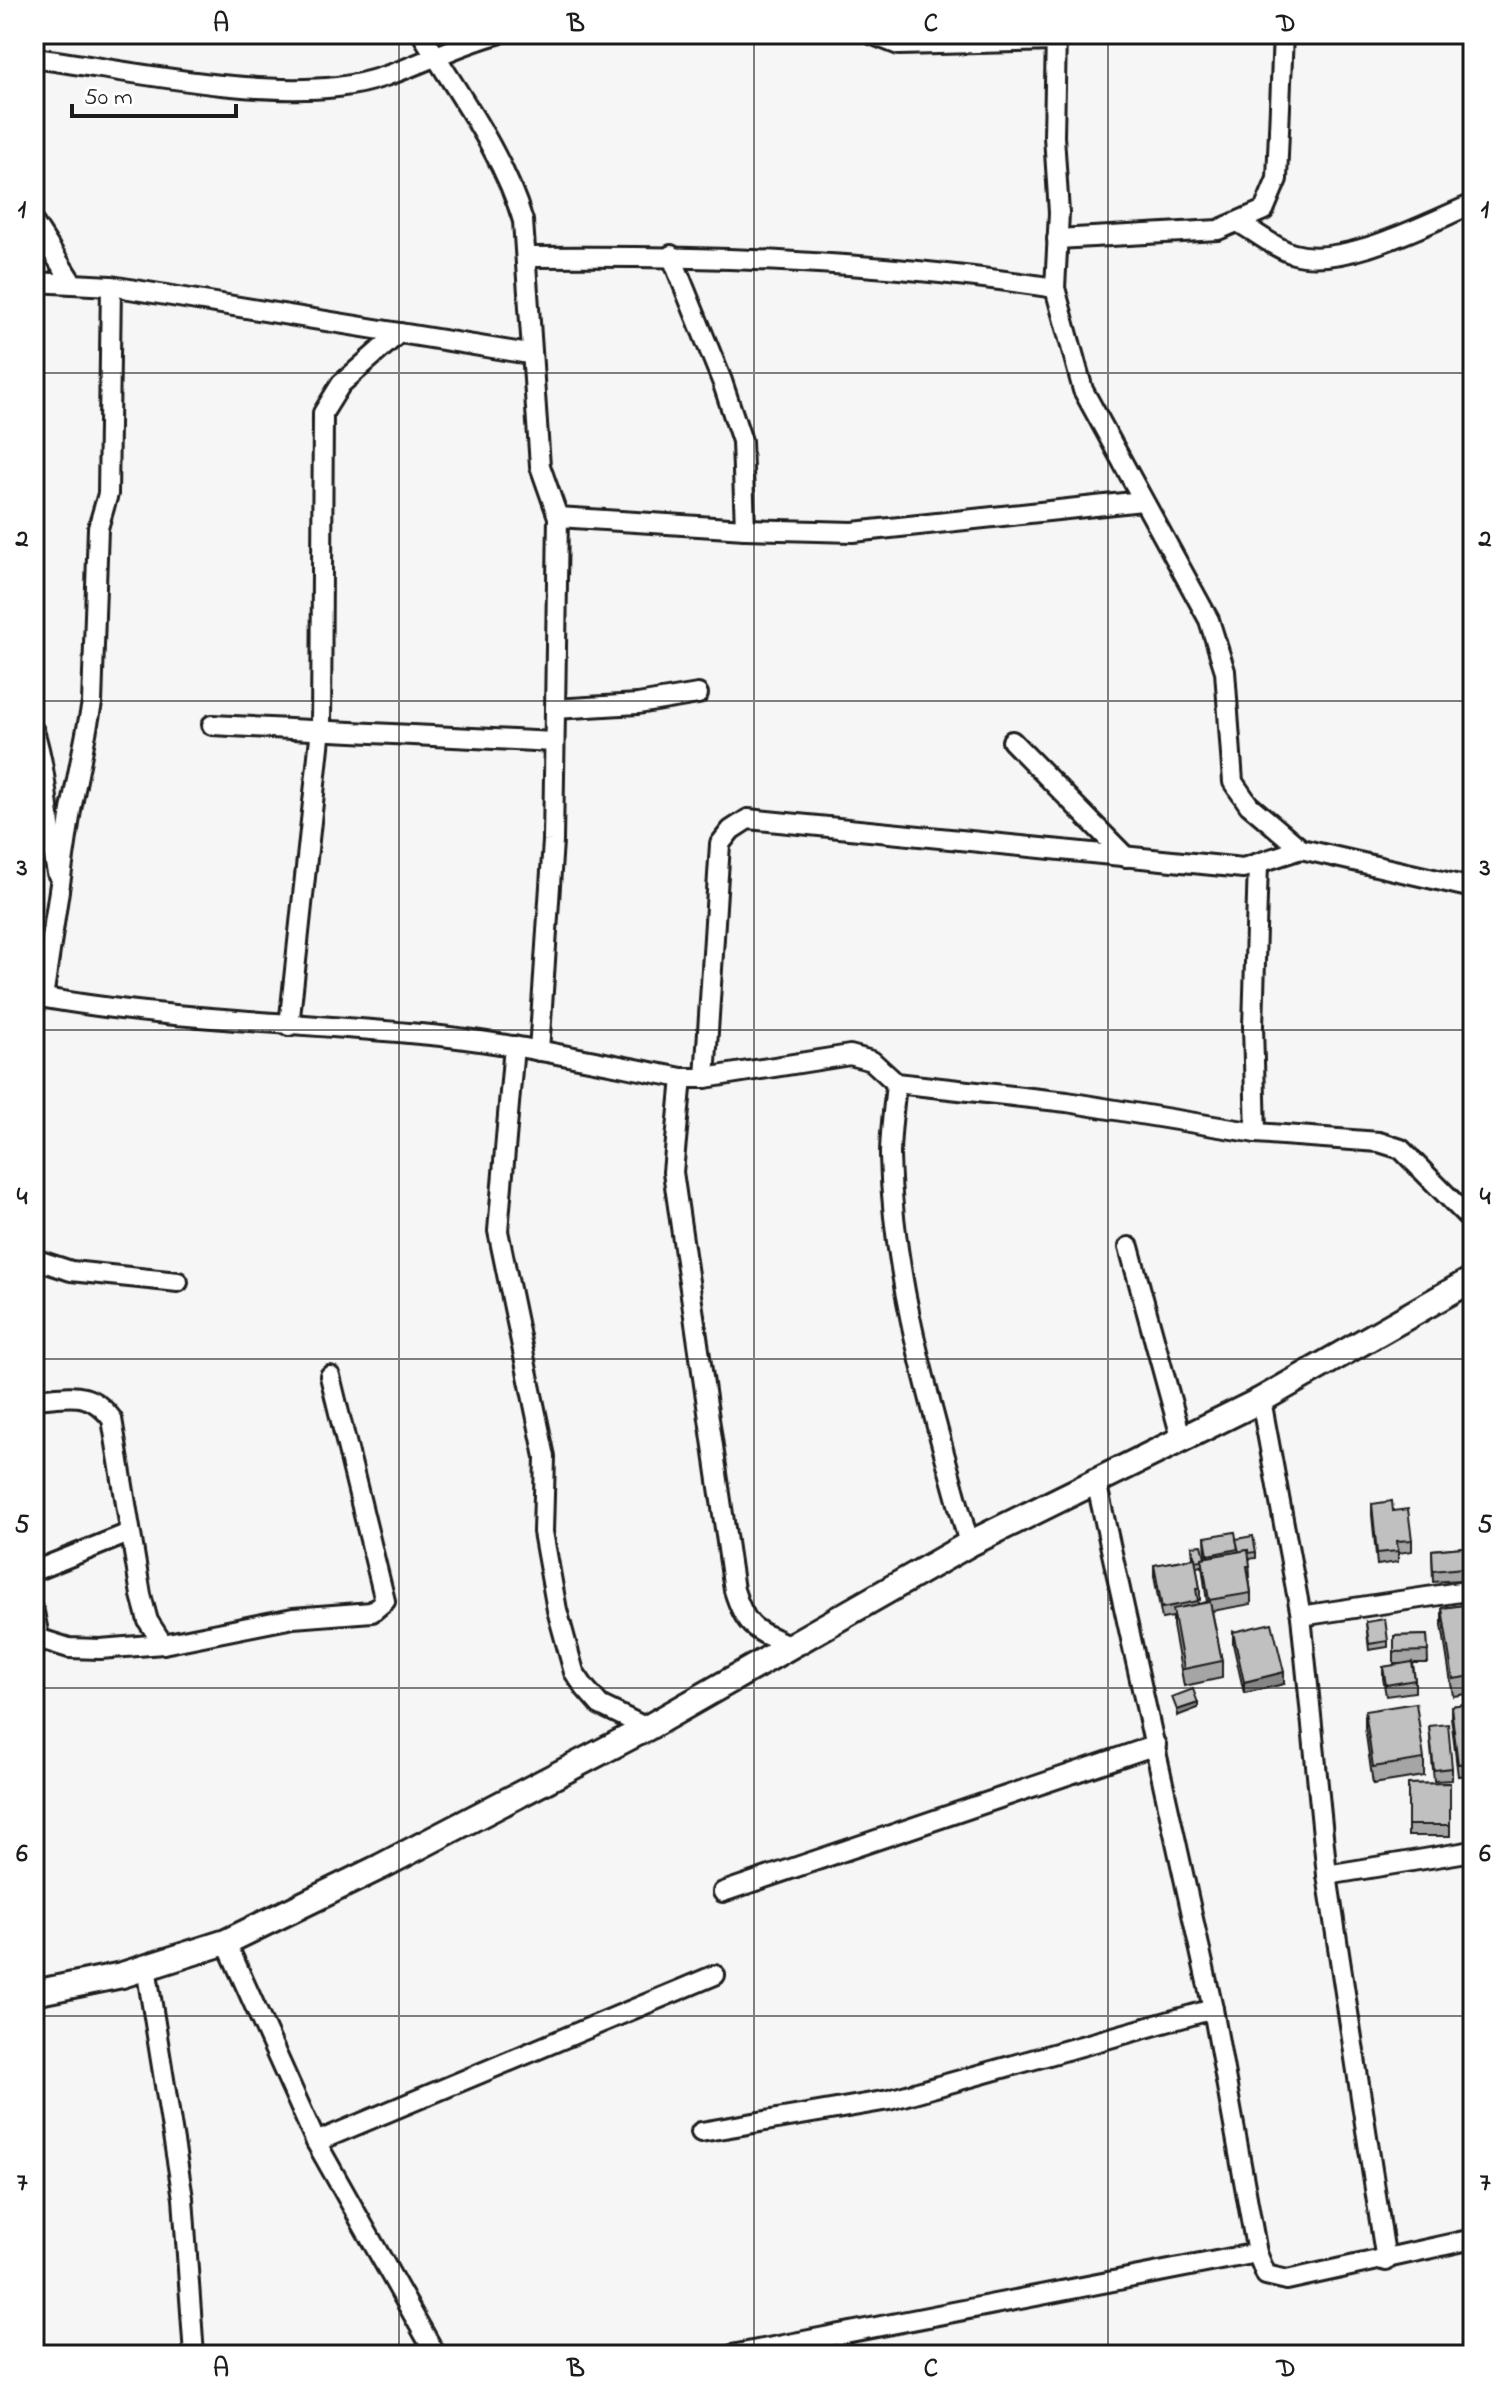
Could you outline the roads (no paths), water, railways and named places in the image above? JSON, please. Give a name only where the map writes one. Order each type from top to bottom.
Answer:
[{"type":"street","points":[[422,34],[513,187],[523,221],[529,354],[540,466],[558,517],[553,841],[539,1051]]},
{"type":"street","points":[[34,58],[261,88],[336,87],[391,77],[498,34]]},
{"type":"street","points":[[871,34],[899,45],[1056,37],[1055,288],[1083,390],[1209,620],[1225,671],[1233,782],[1249,805],[1301,849],[1473,888]]},
{"type":"street","points":[[1057,239],[1218,230],[1264,210],[1277,179],[1283,34]]},
{"type":"street","points":[[1239,223],[1294,254],[1335,254],[1391,240],[1473,204]]},
{"type":"street","points":[[34,223],[73,284]]},
{"type":"street","points":[[527,257],[671,255],[961,273],[1055,288]]},
{"type":"street","points":[[671,255],[722,381],[742,441],[745,529]]},
{"type":"street","points":[[34,282],[111,286],[529,354]]},
{"type":"street","points":[[111,286],[108,494],[98,528],[92,703],[38,997],[161,1014],[440,1036],[514,1046],[682,1078],[705,1078],[850,1055],[872,1061],[896,1083],[1067,1102],[1256,1133],[1359,1138],[1401,1149],[1473,1222]]},
{"type":"street","points":[[289,1026],[321,728],[323,413],[341,384],[399,333]]},
{"type":"street","points":[[558,517],[745,529],[853,532],[1142,501]]},
{"type":"street","points":[[555,709],[638,704],[698,694]]},
{"type":"street","points":[[212,725],[321,728],[554,742]]},
{"type":"street","points":[[34,731],[44,767],[49,835],[60,887]]},
{"type":"street","points":[[1012,741],[1126,857]]},
{"type":"street","points":[[705,1078],[720,844],[731,830],[748,819],[1243,868],[1301,849]]},
{"type":"street","points":[[1256,1133],[1253,1026],[1258,864]]},
{"type":"street","points":[[514,1046],[498,1231],[545,1457],[543,1532],[557,1610],[574,1672],[585,1688],[600,1705],[647,1728]]},
{"type":"street","points":[[682,1078],[673,1172],[734,1590],[743,1619],[754,1630],[791,1646]]},
{"type":"street","points":[[896,1083],[890,1155],[900,1269],[907,1308],[969,1544]]},
{"type":"street","points":[[1129,1247],[1181,1437]]},
{"type":"street","points":[[34,1259],[71,1271],[178,1282]]},
{"type":"street","points":[[34,1993],[146,1967],[226,1942],[647,1728],[969,1544],[1261,1400],[1473,1279]]},
{"type":"street","points":[[34,1612],[36,1637],[69,1648],[100,1649],[163,1644],[293,1618],[372,1612],[385,1601],[330,1376]]},
{"type":"street","points":[[34,1399],[87,1396],[100,1404],[112,1419],[129,1533],[148,1621],[163,1644]]},
{"type":"street","points":[[1261,1400],[1301,1616],[1327,1875],[1386,2261]]},
{"type":"street","points":[[1096,1481],[1213,2009],[1257,2253],[1266,2275],[1287,2280],[1386,2261],[1473,2239]]},
{"type":"street","points":[[34,1571],[129,1533]]},
{"type":"street","points":[[1301,1616],[1473,1590]]},
{"type":"street","points":[[723,1892],[1156,1745]]},
{"type":"street","points":[[1327,1875],[1473,1851]]},
{"type":"street","points":[[226,1942],[316,2142],[436,2355]]},
{"type":"street","points":[[146,1967],[183,2198],[194,2355]]},
{"type":"street","points":[[316,2142],[715,1975]]},
{"type":"street","points":[[701,2132],[889,2100],[1213,2009]]},
{"type":"street","points":[[732,2355],[1257,2253]]}]
